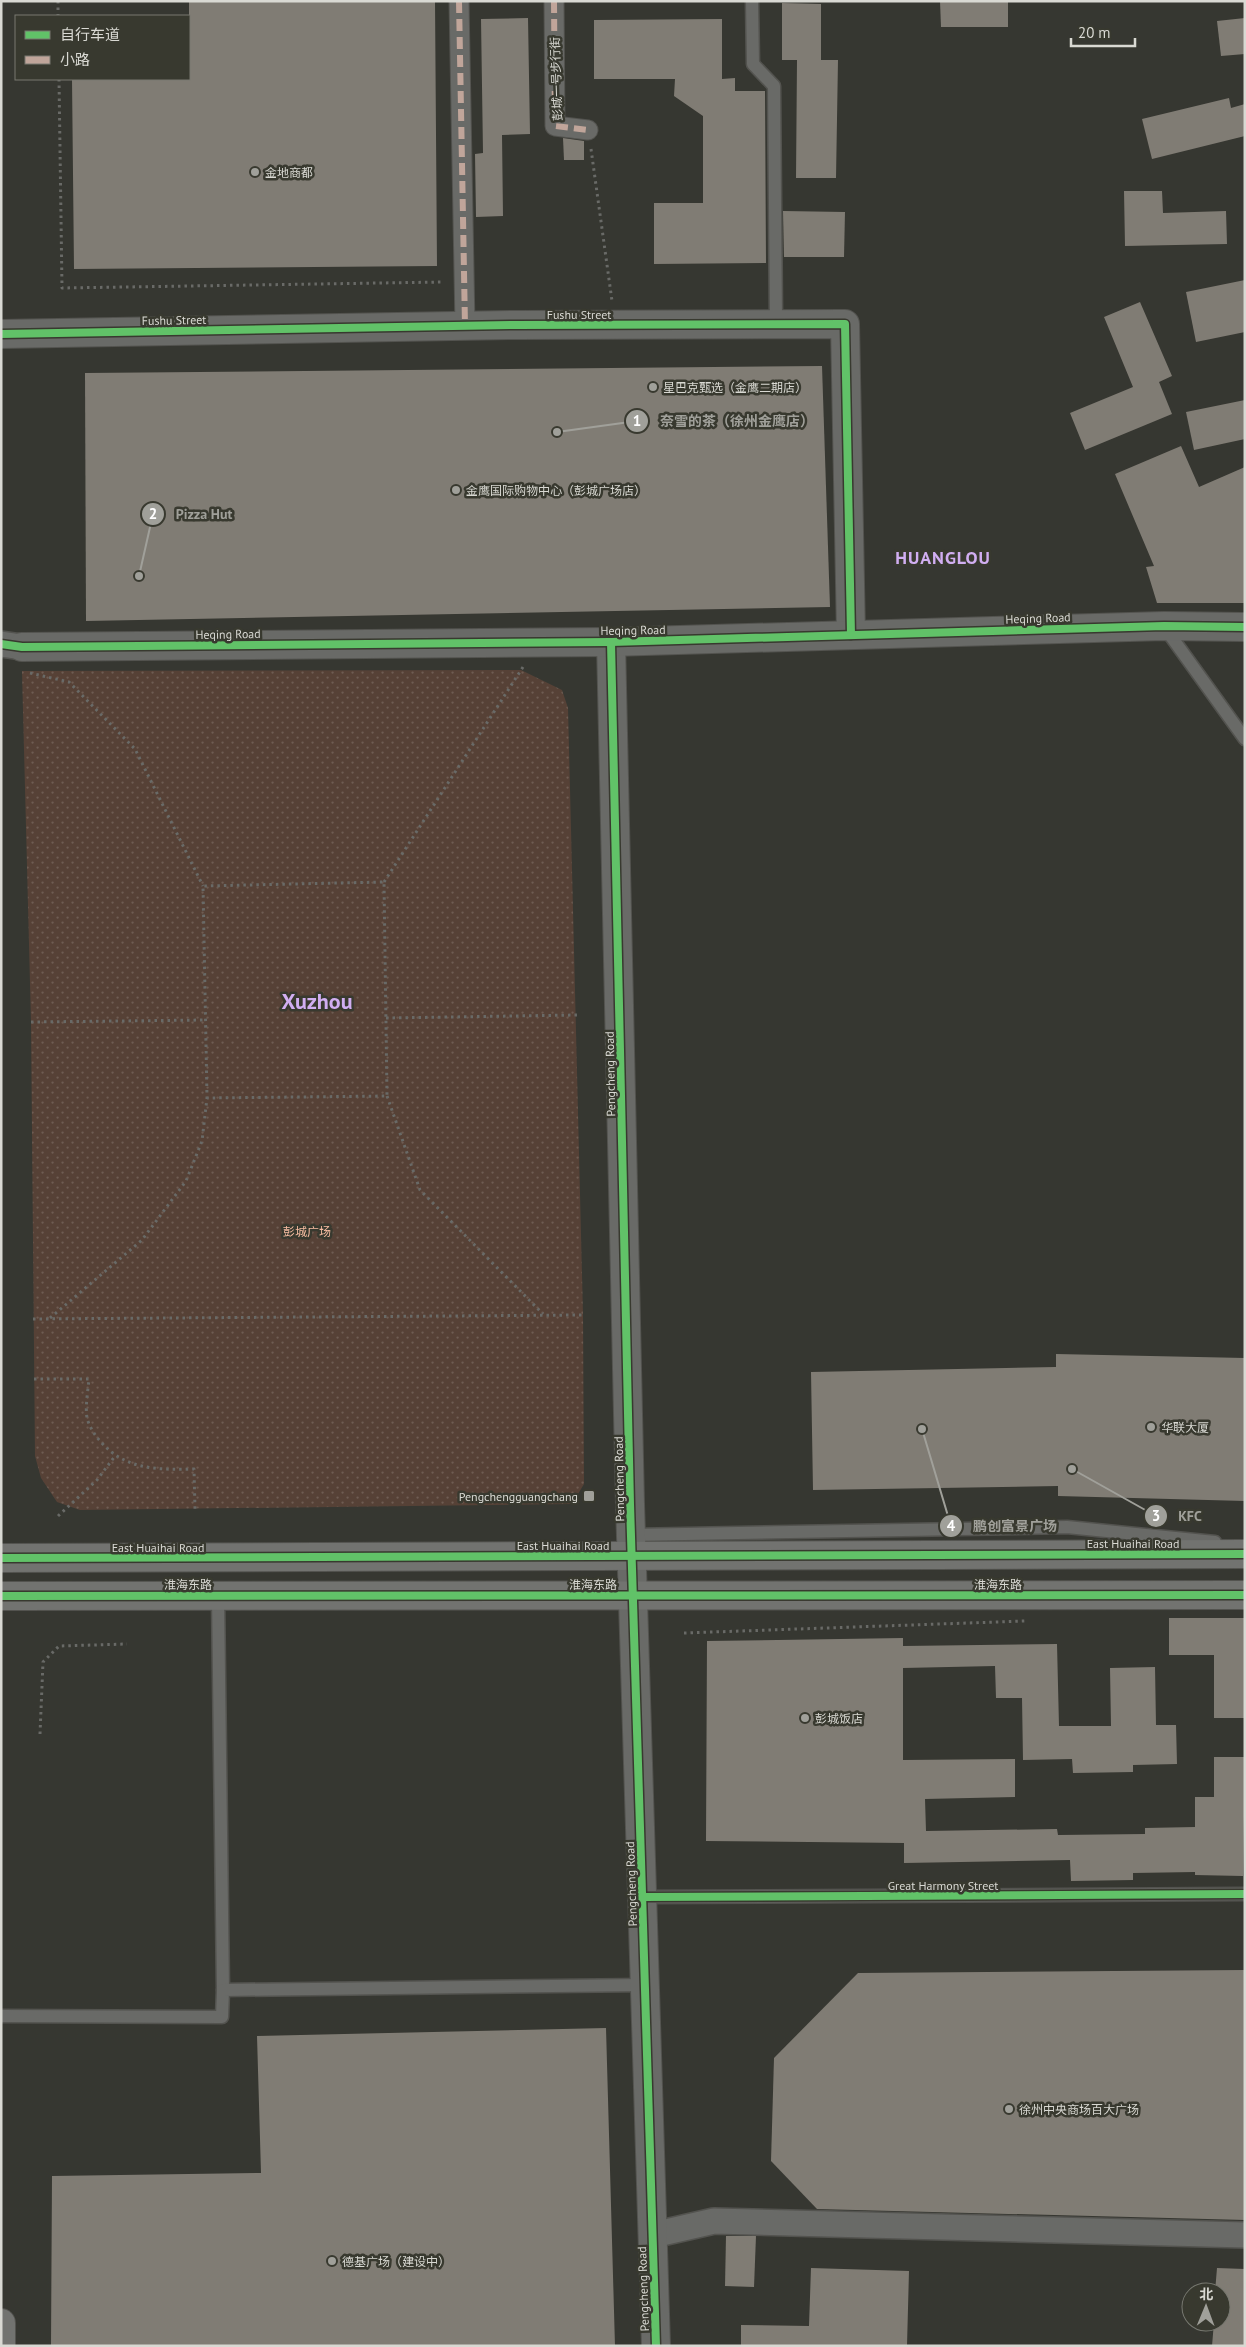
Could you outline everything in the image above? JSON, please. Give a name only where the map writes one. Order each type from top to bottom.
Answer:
[{"type":"main road","name":"East Huaihai Road","points":[[1,1558],[632,1546],[1245,1554]]},
{"type":"main road","name":"淮海东路","points":[[1,1596],[1245,1595]]},
{"type":"main road","points":[[1,2323],[2,2346]]},
{"type":"street","points":[[459,1],[465,326]]},
{"type":"street","name":"彭城一号步行街","points":[[554,1],[555,126],[588,130]]},
{"type":"street","name":"Fushu Street","points":[[1,334],[614,324],[845,324],[851,635]]},
{"type":"street","name":"Heqing Road","points":[[15,654],[611,642],[1164,626],[1245,626]]},
{"type":"street","name":"Pengcheng Road","points":[[611,642],[630,1504],[656,2346]]},
{"type":"street","points":[[653,2235],[714,2221],[1245,2234]]},
{"type":"lane","points":[[752,1],[752,64],[774,86],[776,320]]},
{"type":"lane","points":[[1164,626],[1245,739]]},
{"type":"lane","points":[[632,1546],[1067,1527],[1217,1542],[1245,1542]]},
{"type":"lane","points":[[1,2016],[222,2017],[218,1596]]},
{"type":"lane","name":"Great Harmony Street","points":[[642,1897],[1245,1894]]},
{"type":"lane","points":[[223,1990],[645,1985]]},
{"type":"path","points":[[58,1],[58,15]]},
{"type":"path","points":[[59,80],[62,288],[453,282]]},
{"type":"path","points":[[588,130],[614,324]]},
{"type":"path","points":[[530,643],[528,659],[384,882],[387,1096],[420,1190],[543,1315]]},
{"type":"path","points":[[15,654],[69,682],[135,749],[203,886],[207,1098],[202,1142],[186,1181],[142,1240],[50,1318]]},
{"type":"path","points":[[203,886],[384,882]]},
{"type":"path","points":[[386,1018],[576,1016]]},
{"type":"path","points":[[30,1022],[206,1020]]},
{"type":"path","points":[[207,1098],[387,1096]]},
{"type":"path","points":[[33,1319],[583,1315]]},
{"type":"path","points":[[34,1379],[88,1379],[87,1418],[96,1436],[116,1456],[133,1465],[170,1470],[194,1469],[194,1509]]},
{"type":"path","points":[[58,1516],[97,1480],[116,1456]]},
{"type":"path","points":[[684,1633],[1028,1621]]},
{"type":"path","points":[[40,1734],[43,1662],[59,1646],[127,1644]]},
{"type":"green space","name":"彭城广场","points":[[521,670],[562,690],[568,708],[583,1315],[584,1484],[572,1504],[80,1510],[57,1502],[41,1478],[35,1456],[31,1022],[22,671]]},
{"type":"building","name":"金地商都","points":[[189,1],[435,1],[437,266],[74,269],[72,80],[190,80]]},
{"type":"building","points":[[940,1],[1008,1],[1008,27],[941,27]]},
{"type":"building","points":[[782,3],[821,4],[821,60],[838,60],[836,178],[796,178],[797,60],[782,60]]},
{"type":"building","points":[[528,18],[530,134],[502,135],[503,216],[476,217],[475,154],[483,153],[481,19]]},
{"type":"building","points":[[1245,18],[1245,54],[1221,56],[1217,21]]},
{"type":"building","points":[[722,19],[722,79],[735,78],[735,91],[765,91],[766,263],[654,264],[654,203],[703,203],[703,116],[674,96],[675,79],[594,79],[594,20]]},
{"type":"building","points":[[1229,98],[1231,108],[1245,104],[1245,136],[1152,159],[1142,119]]},
{"type":"building","points":[[563,138],[584,141],[584,160],[564,160]]},
{"type":"building","points":[[1124,191],[1162,191],[1163,213],[1226,211],[1227,244],[1125,246]]},
{"type":"building","points":[[783,211],[845,212],[844,257],[784,257]]},
{"type":"building","points":[[1245,280],[1245,332],[1196,342],[1186,292]]},
{"type":"building","points":[[1140,302],[1172,376],[1159,382],[1172,414],[1085,450],[1070,413],[1133,387],[1104,317]]},
{"type":"building","name":"金鹰国际购物中心（彭城广场店）","points":[[822,366],[830,607],[86,621],[85,373]]},
{"type":"building","points":[[1245,400],[1245,439],[1194,450],[1186,412]]},
{"type":"building","points":[[1181,446],[1199,487],[1245,467],[1245,603],[1157,603],[1146,567],[1154,566],[1115,474]]},
{"type":"building","points":[[1056,1354],[1245,1358],[1245,1501],[1058,1496],[1058,1486],[813,1490],[811,1372],[1056,1367]]},
{"type":"building","points":[[1169,1618],[1245,1618],[1245,1718],[1214,1718],[1214,1655],[1169,1655]]},
{"type":"building","points":[[903,1638],[903,1646],[1057,1644],[1059,1726],[1111,1726],[1110,1668],[1155,1667],[1156,1725],[1176,1725],[1177,1764],[1133,1765],[1133,1772],[1073,1773],[1072,1759],[1023,1760],[1022,1698],[996,1698],[995,1666],[903,1668],[903,1760],[1015,1759],[1015,1797],[925,1799],[926,1831],[1057,1829],[1058,1835],[1145,1834],[1145,1828],[1195,1827],[1195,1797],[1214,1797],[1214,1757],[1245,1757],[1243,1876],[1195,1875],[1195,1872],[1133,1873],[1133,1880],[1071,1881],[1070,1860],[904,1863],[904,1843],[706,1841],[707,1641]]},
{"type":"building","name":"徐州中央商场百大广场","points":[[1245,1970],[1245,2220],[817,2209],[771,2161],[774,2058],[858,1973]]},
{"type":"building","name":"德基广场（建设中）","points":[[606,2028],[615,2346],[51,2346],[52,2176],[261,2173],[257,2036]]},
{"type":"building","points":[[726,2236],[756,2236],[754,2287],[725,2286]]},
{"type":"building","points":[[811,2268],[909,2271],[907,2346],[741,2346],[741,2325],[809,2326]]},
{"type":"building","points":[[1217,2268],[1245,2269],[1245,2346],[1212,2346],[1213,2332],[1231,2332],[1231,2282],[1216,2282]]},
{"type":"marked path","points":[[459,1],[465,326]]},
{"type":"marked path","points":[[554,1],[555,126],[588,130]]},
{"type":"cycle path","points":[[1,334],[515,325],[845,324],[851,635]]},
{"type":"cycle path","points":[[1,644],[22,647],[611,642],[1164,626],[1245,627]]},
{"type":"cycle path","points":[[611,642],[630,1504],[656,2346]]},
{"type":"cycle path","points":[[1,1558],[1245,1554]]},
{"type":"cycle path","points":[[1,1596],[1245,1595]]},
{"type":"cycle path","points":[[642,1897],[1245,1894]]},
{"type":"place","name":"金地商都","points":[[255,172]]},
{"type":"place","name":"星巴克甄选（金鹰二期店）","points":[[653,387]]},
{"type":"place","name":"奈雪的茶（徐州金鹰店）","points":[[557,432]]},
{"type":"place","name":"金鹰国际购物中心（彭城广场店）","points":[[456,490]]},
{"type":"place","name":"Pizza Hut","points":[[139,576]]},
{"type":"place","name":"华联大厦","points":[[1151,1427]]},
{"type":"place","name":"鹏创富景广场","points":[[922,1429]]},
{"type":"place","name":"KFC","points":[[1072,1469]]},
{"type":"place","name":"Pengchengguangchang","points":[[589,1496]]},
{"type":"place","name":"彭城饭店","points":[[805,1718]]},
{"type":"place","name":"徐州中央商场百大广场","points":[[1009,2109]]},
{"type":"place","name":"德基广场（建设中）","points":[[332,2261]]},
{"type":"district","name":"HUANGLOU","points":[[943,557]]},
{"type":"district","name":"Xuzhou","points":[[317,1001]]}]
